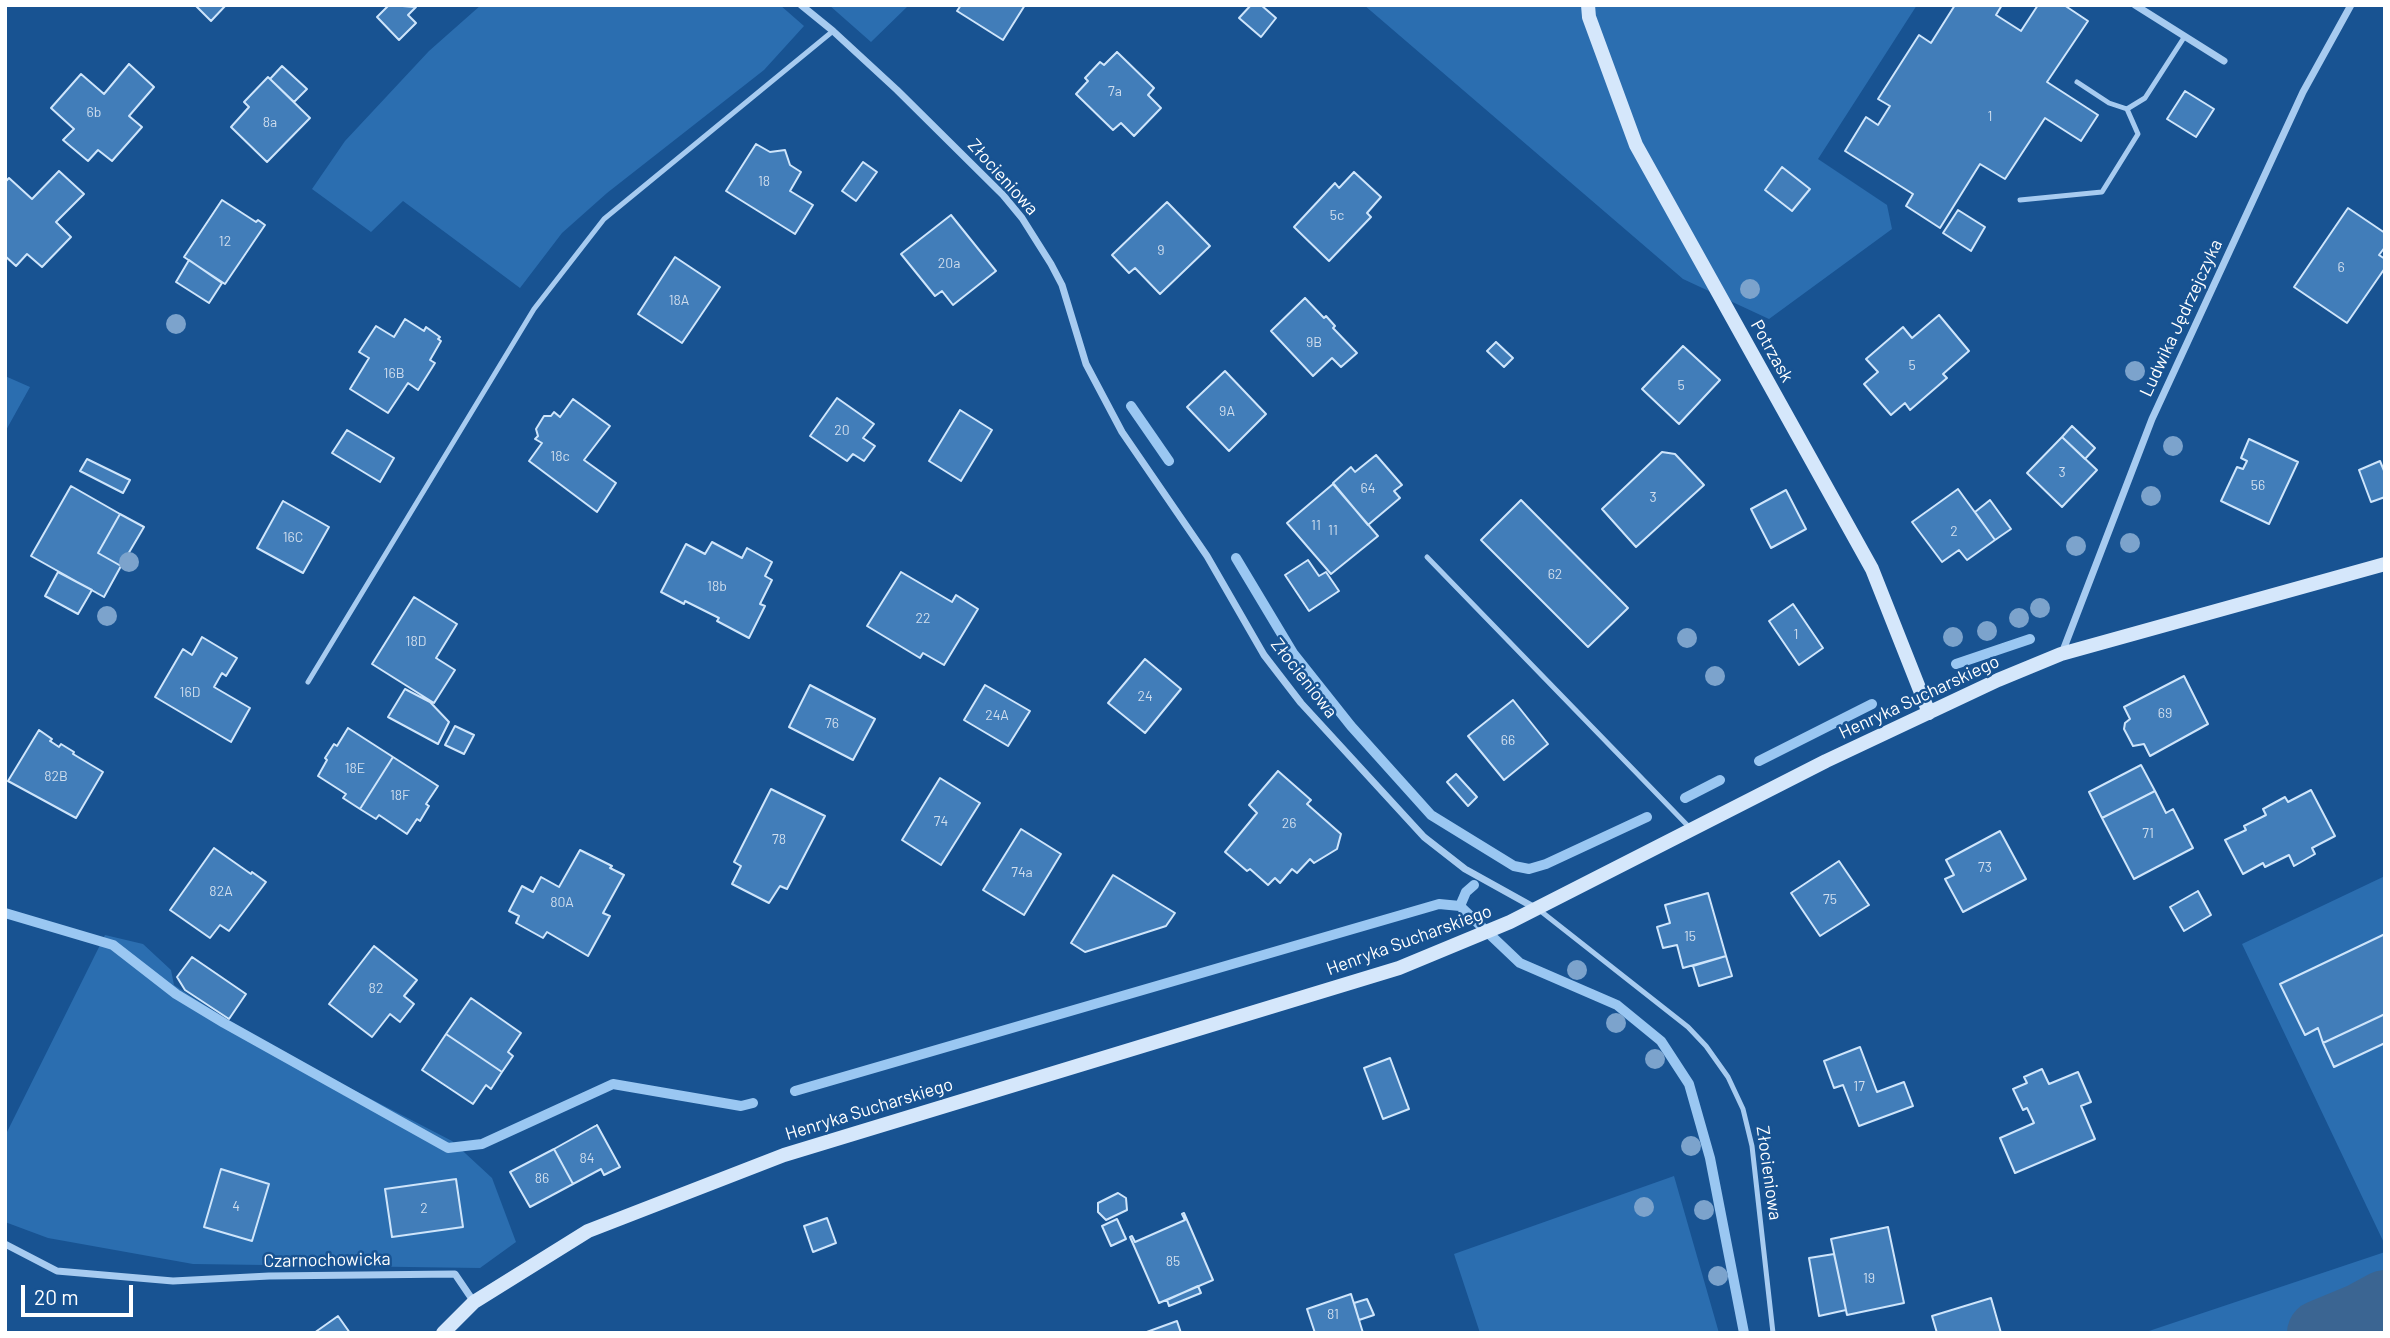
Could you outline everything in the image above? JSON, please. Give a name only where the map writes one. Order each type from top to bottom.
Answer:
[{"type":"street","name":"Złocieniowa","points":[[801,5],[833,31],[942,135],[1003,195],[1022,218],[1062,285],[1086,364],[1115,420],[1214,567],[1264,655],[1301,704],[1424,837],[1465,869],[1538,909]]},
{"type":"street","name":"Potrzask","points":[[1588,5],[1589,17],[1636,145],[1872,569],[1929,713]]},
{"type":"street","points":[[2135,5],[2224,61]]},
{"type":"street","name":"Ludwika Jędrzejczyka","points":[[2061,654],[2152,419],[2303,92],[2351,5]]},
{"type":"street","name":"Henryka Sucharskiego","points":[[443,1333],[474,1302],[588,1231],[783,1156],[1399,968],[1462,944],[1538,909],[1826,761],[2061,654],[2385,564]]},
{"type":"street","name":"Czarnochowicka","points":[[5,1244],[57,1271],[173,1281],[270,1276],[455,1274],[474,1302]]},
{"type":"lane","points":[[308,682],[534,309],[604,219],[833,31]]},
{"type":"lane","points":[[2127,110],[2145,98],[2185,36]]},
{"type":"lane","points":[[2020,200],[2102,192],[2138,134],[2127,110],[2109,103],[2077,82]]},
{"type":"lane","points":[[1427,557],[1692,830]]},
{"type":"lane","name":"Złocieniowa","points":[[1538,909],[1688,1027],[1706,1046],[1728,1077],[1743,1109],[1752,1146],[1773,1333]]},
{"type":"shaded area","points":[[481,5],[780,5],[804,26],[764,70],[607,193],[562,233],[520,288],[403,201],[371,232],[312,189],[345,141],[429,51]]},
{"type":"shaded area","points":[[829,5],[909,5],[871,42]]},
{"type":"shaded area","points":[[1364,5],[1917,5],[1818,159],[1887,205],[1892,229],[1769,319],[1683,279]]},
{"type":"shaded area","points":[[5,376],[30,387],[5,432]]},
{"type":"shaded area","points":[[2385,876],[2385,1245],[2242,944]]},
{"type":"shaded area","points":[[105,935],[143,944],[171,970],[174,985],[263,1043],[452,1141],[492,1178],[516,1242],[480,1268],[193,1264],[48,1238],[5,1222],[5,1136]]},
{"type":"shaded area","points":[[1674,1176],[1719,1333],[1480,1333],[1454,1254]]},
{"type":"shaded area","points":[[2385,1252],[2385,1333],[2143,1333]]},
{"type":"building","points":[[195,5],[226,5],[211,21]]},
{"type":"building","points":[[389,5],[416,7],[408,15],[416,23],[399,40],[377,17]]},
{"type":"building","points":[[961,5],[1025,5],[1003,40],[957,11]]},
{"type":"building","points":[[1251,5],[1261,5],[1276,18],[1261,37],[1239,18]]},
{"type":"building","points":[[1955,5],[2002,5],[1996,15],[2021,31],[2038,5],[2064,5],[2088,21],[2047,82],[2098,115],[2081,141],[2045,118],[2005,179],[1980,164],[1940,228],[1906,206],[1913,194],[1845,151],[1866,117],[1878,125],[1890,106],[1878,99],[1919,35],[1931,43]]},
{"type":"building","points":[[1117,52],[1154,88],[1148,95],[1161,108],[1134,136],[1121,123],[1113,130],[1076,94],[1088,81],[1085,78],[1100,62],[1104,65]]},
{"type":"building","points":[[129,64],[154,87],[129,116],[142,127],[112,161],[98,150],[88,161],[63,140],[74,129],[51,108],[81,74],[104,94]]},
{"type":"building","points":[[282,66],[307,89],[294,102],[270,79]]},
{"type":"building","points":[[268,77],[310,118],[267,162],[231,127],[249,107],[244,102]]},
{"type":"building","points":[[2185,91],[2214,109],[2196,137],[2167,119]]},
{"type":"building","points":[[756,144],[770,152],[785,150],[790,165],[801,172],[790,191],[813,205],[795,234],[726,191]]},
{"type":"building","points":[[863,162],[877,172],[856,201],[842,191]]},
{"type":"building","points":[[1782,167],[1810,189],[1792,211],[1765,190]]},
{"type":"building","points":[[59,171],[84,194],[56,222],[71,237],[42,267],[27,254],[16,266],[5,256],[5,182],[9,178],[32,199]]},
{"type":"building","points":[[1354,172],[1381,197],[1367,213],[1371,217],[1329,261],[1294,227],[1335,183],[1339,188]]},
{"type":"building","points":[[222,200],[265,225],[225,284],[184,257]]},
{"type":"building","points":[[1167,202],[1210,246],[1160,294],[1135,268],[1129,273],[1112,255]]},
{"type":"building","points":[[2348,208],[2385,233],[2385,247],[2379,255],[2385,259],[2385,268],[2347,323],[2294,287]]},
{"type":"building","points":[[1958,210],[1985,227],[1971,251],[1943,233]]},
{"type":"building","points":[[951,215],[996,271],[953,305],[942,291],[935,296],[901,254]]},
{"type":"building","points":[[675,257],[720,287],[682,343],[638,314]]},
{"type":"building","points":[[189,260],[222,283],[209,303],[176,282]]},
{"type":"building","points":[[1305,298],[1324,318],[1326,316],[1335,326],[1333,328],[1357,353],[1341,367],[1332,358],[1313,376],[1271,331]]},
{"type":"building","points":[[1939,315],[1969,351],[1943,374],[1947,378],[1910,410],[1905,403],[1891,415],[1864,384],[1878,372],[1866,359],[1903,327],[1912,338]]},
{"type":"building","points":[[405,319],[424,331],[426,327],[440,337],[438,339],[441,341],[430,360],[435,363],[418,390],[408,383],[388,413],[350,389],[369,358],[359,352],[376,326],[394,337]]},
{"type":"building","points":[[1496,342],[1513,358],[1504,367],[1487,351]]},
{"type":"building","points":[[1683,346],[1720,380],[1679,424],[1642,389]]},
{"type":"building","points":[[1225,371],[1266,414],[1229,451],[1187,407]]},
{"type":"building","points":[[837,398],[874,424],[863,438],[875,446],[864,461],[853,454],[847,461],[810,436]]},
{"type":"building","points":[[573,399],[610,426],[584,460],[616,483],[597,512],[529,461],[542,443],[535,439],[538,436],[536,429],[544,416],[551,416],[554,412],[560,417]]},
{"type":"building","points":[[960,410],[992,430],[961,481],[929,461]]},
{"type":"building","points":[[2072,426],[2095,448],[2085,459],[2062,437]]},
{"type":"building","points":[[347,430],[394,458],[380,482],[332,453]]},
{"type":"building","points":[[2062,437],[2097,470],[2062,507],[2027,473]]},
{"type":"building","points":[[2249,439],[2298,462],[2269,524],[2221,501],[2237,467],[2243,469],[2247,461],[2241,458]]},
{"type":"building","points":[[1662,452],[1675,454],[1704,485],[1636,547],[1602,509]]},
{"type":"building","points":[[1376,455],[1402,485],[1394,491],[1400,498],[1368,525],[1333,483],[1351,467],[1355,472]]},
{"type":"building","points":[[87,459],[130,480],[123,493],[80,471]]},
{"type":"building","points":[[2380,461],[2385,473],[2385,497],[2371,502],[2359,470]]},
{"type":"building","points":[[1333,484],[1378,536],[1331,574],[1287,523]]},
{"type":"building","points":[[71,486],[120,514],[98,553],[121,566],[104,597],[31,556]]},
{"type":"building","points":[[1958,489],[1995,540],[1967,560],[1959,550],[1942,562],[1912,522]]},
{"type":"building","points":[[1786,490],[1806,529],[1771,548],[1751,509]]},
{"type":"building","points":[[1521,500],[1628,608],[1588,647],[1481,540]]},
{"type":"building","points":[[1990,500],[2011,529],[1995,540],[1975,512]]},
{"type":"building","points":[[283,501],[329,527],[303,573],[257,548]]},
{"type":"building","points":[[120,514],[144,527],[121,566],[98,553]]},
{"type":"building","points":[[712,542],[742,558],[747,548],[772,562],[765,576],[772,580],[760,604],[765,606],[749,638],[717,621],[719,618],[661,592],[686,544],[705,554]]},
{"type":"building","points":[[1308,560],[1319,576],[1326,572],[1339,591],[1309,611],[1285,575]]},
{"type":"building","points":[[58,572],[92,590],[78,614],[45,596]]},
{"type":"building","points":[[901,572],[952,602],[956,595],[978,609],[944,665],[923,653],[920,658],[867,626]]},
{"type":"building","points":[[414,597],[457,624],[436,658],[455,670],[434,703],[372,664]]},
{"type":"building","points":[[1793,604],[1823,648],[1799,665],[1769,621]]},
{"type":"building","points":[[202,637],[237,658],[226,676],[222,673],[214,687],[250,708],[231,742],[155,697],[183,649],[192,655]]},
{"type":"building","points":[[1145,659],[1181,689],[1145,733],[1108,703]]},
{"type":"building","points":[[2184,676],[2208,724],[2150,756],[2144,744],[2133,746],[2124,729],[2125,723],[2130,719],[2124,707]]},
{"type":"building","points":[[810,685],[875,719],[853,760],[789,727]]},
{"type":"building","points":[[985,685],[1030,711],[1008,746],[964,720]]},
{"type":"building","points":[[405,689],[430,702],[449,722],[438,744],[388,717]]},
{"type":"building","points":[[1513,700],[1548,744],[1504,780],[1468,736]]},
{"type":"building","points":[[455,726],[474,735],[464,754],[445,745]]},
{"type":"building","points":[[348,728],[393,757],[360,809],[343,798],[346,794],[318,776],[327,760],[325,758],[334,744],[337,746]]},
{"type":"building","points":[[39,730],[59,747],[61,744],[103,772],[76,818],[8,781]]},
{"type":"building","points":[[393,757],[438,786],[426,804],[429,806],[420,821],[417,819],[407,834],[379,815],[376,819],[360,809]]},
{"type":"building","points":[[2141,765],[2155,791],[2102,818],[2089,792]]},
{"type":"building","points":[[1278,771],[1311,800],[1307,804],[1341,834],[1337,849],[1314,863],[1310,859],[1297,873],[1292,869],[1280,883],[1275,878],[1268,885],[1225,852],[1257,813],[1249,805]]},
{"type":"building","points":[[1456,774],[1477,797],[1468,806],[1447,782]]},
{"type":"building","points":[[940,778],[980,803],[941,865],[902,840]]},
{"type":"building","points":[[771,789],[825,816],[787,889],[780,886],[769,903],[732,884],[741,866],[734,862]]},
{"type":"building","points":[[2311,790],[2335,836],[2312,848],[2315,854],[2294,866],[2289,855],[2265,867],[2263,863],[2243,874],[2225,840],[2246,830],[2244,826],[2266,815],[2263,809],[2285,797],[2288,802]]},
{"type":"building","points":[[2155,791],[2166,813],[2173,809],[2193,848],[2134,879],[2102,818]]},
{"type":"building","points":[[1021,829],[1061,854],[1024,915],[983,890]]},
{"type":"building","points":[[2000,831],[2026,879],[1963,912],[1945,879],[1954,875],[1946,860]]},
{"type":"building","points":[[214,848],[266,882],[229,931],[220,925],[210,938],[170,910]]},
{"type":"building","points":[[580,850],[624,875],[603,913],[610,916],[588,956],[547,932],[543,938],[516,923],[519,916],[509,911],[522,886],[533,892],[541,877],[559,887]]},
{"type":"building","points":[[1839,861],[1869,905],[1820,936],[1791,893]]},
{"type":"building","points":[[1113,875],[1175,913],[1166,926],[1085,952],[1071,943]]},
{"type":"building","points":[[2198,891],[2211,915],[2184,931],[2170,907]]},
{"type":"building","points":[[1708,893],[1726,956],[1683,968],[1677,945],[1663,948],[1657,927],[1670,923],[1665,905]]},
{"type":"building","points":[[2385,934],[2385,1014],[2323,1043],[2318,1028],[2305,1035],[2280,984]]},
{"type":"building","points":[[374,946],[417,980],[404,996],[414,1004],[400,1022],[390,1014],[372,1037],[329,1004]]},
{"type":"building","points":[[1726,956],[1732,976],[1699,986],[1693,966]]},
{"type":"building","points":[[192,957],[246,994],[229,1019],[185,990],[177,977]]},
{"type":"building","points":[[471,998],[521,1033],[508,1052],[513,1056],[502,1072],[446,1034]]},
{"type":"building","points":[[2385,1014],[2385,1043],[2334,1067],[2323,1043]]},
{"type":"building","points":[[446,1034],[502,1072],[491,1089],[486,1085],[473,1104],[422,1070]]},
{"type":"building","points":[[1860,1047],[1877,1092],[1904,1082],[1913,1106],[1859,1126],[1843,1085],[1834,1088],[1824,1061]]},
{"type":"building","points":[[1390,1058],[1409,1109],[1383,1119],[1364,1068]]},
{"type":"building","points":[[2042,1069],[2049,1084],[2078,1072],[2091,1102],[2081,1106],[2095,1139],[2015,1173],[2000,1138],[2034,1123],[2027,1108],[2023,1110],[2013,1089],[2027,1083],[2024,1077]]},
{"type":"building","points":[[597,1125],[620,1167],[604,1175],[601,1169],[573,1184],[554,1149]]},
{"type":"building","points":[[554,1149],[573,1184],[530,1207],[510,1172]]},
{"type":"building","points":[[221,1169],[269,1184],[252,1241],[204,1227]]},
{"type":"building","points":[[456,1179],[463,1227],[392,1237],[385,1189]]},
{"type":"building","points":[[1118,1193],[1126,1198],[1127,1210],[1106,1220],[1098,1212],[1098,1203]]},
{"type":"building","points":[[1184,1213],[1213,1280],[1159,1303],[1130,1237],[1132,1236],[1135,1242],[1185,1220],[1182,1214]]},
{"type":"building","points":[[827,1218],[836,1243],[813,1252],[804,1226]]},
{"type":"building","points":[[1117,1219],[1126,1239],[1111,1246],[1102,1226]]},
{"type":"building","points":[[1888,1227],[1904,1303],[1847,1315],[1831,1239]]},
{"type":"building","points":[[1834,1254],[1846,1310],[1819,1316],[1809,1258]]},
{"type":"building","points":[[1198,1286],[1201,1293],[1169,1306],[1167,1300]]},
{"type":"building","points":[[1351,1294],[1363,1333],[1315,1333],[1307,1309]]},
{"type":"building","points":[[1991,1298],[2001,1333],[1937,1333],[1932,1316]]},
{"type":"building","points":[[1367,1299],[1374,1315],[1359,1320],[1354,1303]]},
{"type":"building","points":[[338,1316],[350,1333],[314,1333]]},
{"type":"building","points":[[1177,1321],[1181,1333],[1144,1333]]},
{"type":"waterway","points":[[1131,406],[1169,461]]},
{"type":"waterway","points":[[1236,558],[1293,653],[1351,726],[1431,815],[1514,866],[1529,869],[1546,864],[1647,817]]},
{"type":"waterway","points":[[1956,664],[2030,639]]},
{"type":"waterway","points":[[1759,761],[1872,704]]},
{"type":"waterway","points":[[1685,798],[1720,780]]},
{"type":"waterway","points":[[1460,906],[1466,892],[1474,885]]},
{"type":"waterway","points":[[795,1091],[1439,904],[1460,906],[1520,963],[1617,1005],[1661,1041],[1689,1084],[1710,1158],[1744,1333]]},
{"type":"waterway","points":[[5,913],[113,945],[176,994],[448,1148],[482,1144],[613,1084],[741,1106],[753,1103]]},
{"type":"waterway","points":[[2320,1333],[2385,1303]]}]
